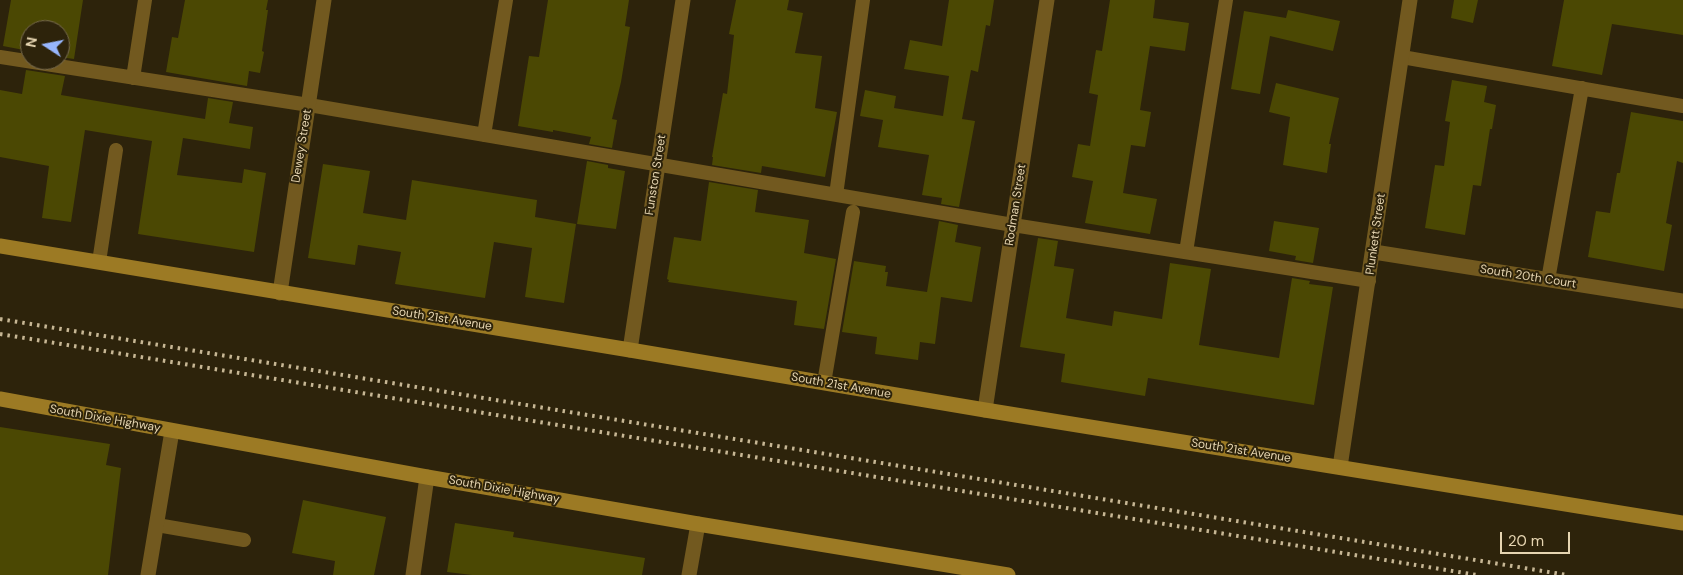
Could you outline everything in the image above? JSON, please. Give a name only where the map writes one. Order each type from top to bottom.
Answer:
[{"type":"main road","name":"South 21st Avenue","points":[[0,246],[985,410],[1683,523]]},
{"type":"main road","name":"South Dixie Highway","points":[[0,400],[949,570],[1008,575]]},
{"type":"street","name":"Dewey Street","points":[[280,293],[324,0]]},
{"type":"street","name":"Funston Street","points":[[630,350],[683,0]]},
{"type":"street","name":"Rodman Street","points":[[985,410],[1047,0]]},
{"type":"street","name":"Plunkett Street","points":[[1340,467],[1374,252],[1410,0]]},
{"type":"street","name":"South 20th Court","points":[[1374,252],[1683,301]]},
{"type":"street","points":[[148,575],[172,431]]},
{"type":"street","points":[[413,575],[427,477]]},
{"type":"street","points":[[689,575],[698,524]]},
{"type":"lane","points":[[133,78],[145,0]]},
{"type":"lane","points":[[484,135],[506,0]]},
{"type":"lane","points":[[836,195],[864,0]]},
{"type":"lane","points":[[1186,252],[1226,0]]},
{"type":"lane","points":[[0,57],[309,105],[1013,225],[1369,281]]},
{"type":"lane","points":[[1402,57],[1683,106]]},
{"type":"lane","points":[[1548,280],[1582,88]]},
{"type":"lane","points":[[99,262],[116,150]]},
{"type":"lane","points":[[824,383],[853,212]]},
{"type":"lane","points":[[157,525],[244,540]]},
{"type":"building","points":[[11,0],[83,0],[74,59],[70,58],[70,20],[20,20],[20,49],[3,46]]},
{"type":"building","points":[[185,0],[268,0],[262,51],[264,52],[260,73],[249,71],[247,86],[166,72],[172,37],[178,38]]},
{"type":"building","points":[[548,0],[629,0],[625,26],[630,27],[621,82],[612,119],[617,120],[612,148],[589,144],[591,137],[518,126],[529,56],[539,57]]},
{"type":"building","points":[[736,0],[789,0],[787,10],[803,13],[795,53],[822,56],[815,108],[837,112],[825,177],[762,166],[761,173],[712,165],[723,93],[727,94],[734,35],[729,34]]},
{"type":"building","points":[[949,0],[994,0],[990,26],[986,25],[978,72],[971,70],[962,119],[975,121],[959,207],[941,204],[942,198],[922,195],[929,155],[878,147],[883,120],[860,116],[865,90],[896,96],[894,108],[943,116],[949,76],[904,69],[910,40],[942,46]]},
{"type":"building","points":[[1110,0],[1155,0],[1153,18],[1189,23],[1185,51],[1150,46],[1140,110],[1151,112],[1145,147],[1131,145],[1123,193],[1157,199],[1150,234],[1085,223],[1093,181],[1072,177],[1078,144],[1090,146],[1098,95],[1089,93],[1096,50],[1102,51]]},
{"type":"building","points":[[1454,0],[1478,0],[1473,23],[1451,18]]},
{"type":"building","points":[[1564,0],[1683,0],[1683,35],[1612,24],[1602,75],[1552,66]]},
{"type":"building","points":[[1288,10],[1340,21],[1333,51],[1270,36],[1260,94],[1231,89],[1244,11],[1286,18]]},
{"type":"building","points":[[26,70],[65,76],[61,95],[205,119],[208,98],[233,102],[229,123],[253,127],[250,149],[183,138],[177,175],[242,183],[244,169],[266,173],[254,252],[138,234],[152,141],[85,130],[71,222],[42,218],[49,166],[0,157],[0,90],[22,94]]},
{"type":"building","points":[[1452,80],[1487,86],[1484,102],[1496,105],[1492,129],[1490,129],[1481,186],[1473,185],[1465,235],[1425,228],[1435,165],[1444,166],[1450,122],[1445,121]]},
{"type":"building","points":[[1276,83],[1339,98],[1329,144],[1331,144],[1327,173],[1283,165],[1290,117],[1269,112]]},
{"type":"building","points":[[1631,112],[1683,121],[1683,163],[1677,161],[1666,223],[1672,225],[1664,271],[1588,257],[1596,211],[1610,213],[1617,173],[1620,173]]},
{"type":"building","points":[[587,161],[625,171],[616,229],[577,224]]},
{"type":"building","points":[[323,164],[370,171],[363,213],[406,220],[412,180],[537,200],[535,217],[576,224],[564,303],[525,297],[532,248],[494,242],[485,298],[395,284],[401,252],[358,245],[355,265],[308,258]]},
{"type":"building","points":[[709,182],[758,190],[755,212],[809,220],[804,253],[836,259],[824,329],[794,325],[797,301],[668,282],[674,237],[701,241]]},
{"type":"building","points":[[939,221],[958,225],[955,242],[981,247],[972,302],[941,297],[935,344],[920,342],[918,360],[875,354],[877,337],[842,332],[854,261],[886,266],[885,272],[888,272],[886,286],[927,292]]},
{"type":"building","points":[[1274,221],[1319,228],[1313,263],[1295,260],[1296,256],[1269,251]]},
{"type":"building","points":[[1038,238],[1058,241],[1054,266],[1074,269],[1066,318],[1112,326],[1114,311],[1162,319],[1170,263],[1211,269],[1199,345],[1279,358],[1292,278],[1310,281],[1309,284],[1333,287],[1314,405],[1148,378],[1145,396],[1061,382],[1065,354],[1020,347]]},
{"type":"building","points":[[0,427],[110,444],[106,465],[121,468],[108,575],[0,575]]},
{"type":"building","points":[[303,500],[386,517],[374,575],[333,575],[335,561],[292,553]]},
{"type":"building","points":[[455,523],[514,532],[513,537],[645,558],[642,575],[472,575],[447,572]]},
{"type":"railway","points":[[0,319],[1567,575]]},
{"type":"railway","points":[[0,334],[1477,575]]}]
